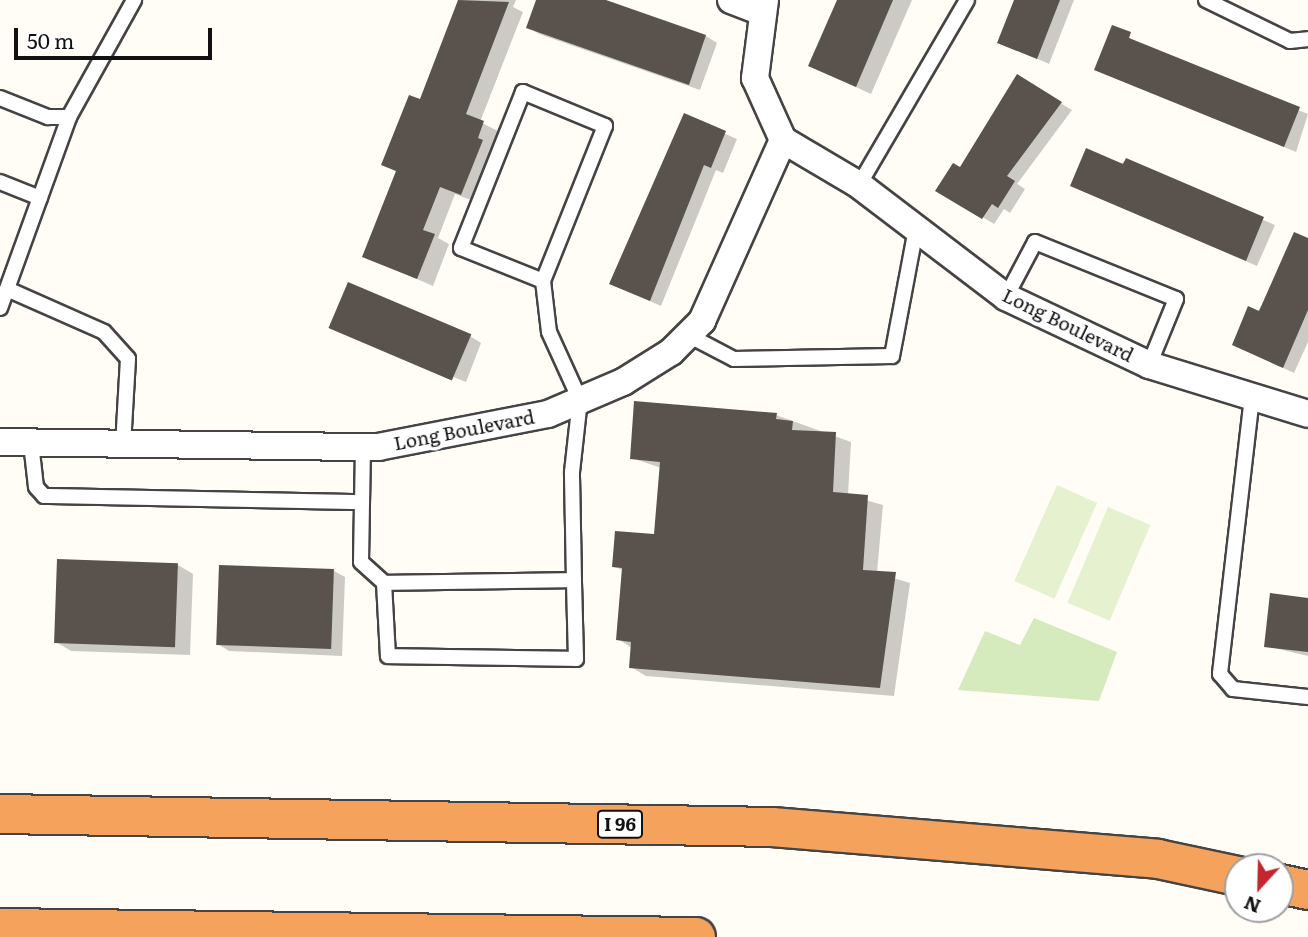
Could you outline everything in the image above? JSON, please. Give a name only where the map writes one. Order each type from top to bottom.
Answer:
[{"type":"highway","name":"I 96","points":[[0,814],[772,827],[1158,859],[1224,873]]},
{"type":"highway","points":[[0,928],[696,937]]},
{"type":"street","points":[[731,0],[762,5],[755,78],[783,141]]},
{"type":"street","name":"Long Boulevard","points":[[0,442],[123,447],[363,447],[448,437],[580,400],[623,382],[688,335],[732,265],[783,141],[859,185],[1006,297],[1149,365],[1308,414]]},
{"type":"lane","points":[[0,308],[69,117],[134,0]]},
{"type":"lane","points":[[859,185],[967,0]]},
{"type":"lane","points":[[1206,0],[1290,40],[1308,39]]},
{"type":"lane","points":[[384,583],[388,656],[576,659],[572,472],[580,400],[550,331],[543,281],[606,126],[523,92],[461,248],[543,281]]},
{"type":"lane","points":[[0,98],[48,117],[69,117]]},
{"type":"lane","points":[[0,182],[40,198]]},
{"type":"lane","points":[[688,335],[734,359],[891,356],[916,229]]},
{"type":"lane","points":[[1006,297],[1035,243],[1176,299],[1149,365]]},
{"type":"lane","points":[[7,289],[104,332],[128,359],[123,447]]},
{"type":"lane","points":[[1252,397],[1220,674],[1233,689],[1308,697]]},
{"type":"lane","points":[[31,443],[36,487],[44,496],[358,502]]},
{"type":"lane","points":[[363,447],[358,502],[361,562],[384,583],[574,580]]},
{"type":"green space","points":[[1057,485],[1097,503],[1054,599],[1014,581]]},
{"type":"green space","points":[[1108,507],[1150,525],[1110,621],[1067,603]]},
{"type":"green space","points":[[1034,618],[1117,652],[1099,701],[958,690],[985,631],[1020,645]]},
{"type":"building","points":[[458,0],[509,2],[466,114],[484,121],[478,138],[483,140],[461,195],[440,187],[423,230],[435,234],[417,279],[362,257],[396,171],[381,165],[409,95],[420,99]]},
{"type":"building","points":[[536,0],[606,0],[706,35],[689,85],[526,28]]},
{"type":"building","points":[[837,0],[893,0],[856,87],[808,66]]},
{"type":"building","points":[[1014,0],[1060,0],[1037,59],[997,43]]},
{"type":"building","points":[[1112,25],[1131,32],[1129,38],[1300,107],[1284,147],[1094,70]]},
{"type":"building","points":[[1017,74],[1062,102],[1007,176],[1015,181],[998,208],[992,204],[982,219],[935,191],[953,163],[960,167]]},
{"type":"building","points":[[684,113],[726,131],[711,168],[704,165],[650,301],[609,284]]},
{"type":"building","points":[[1086,148],[1123,164],[1126,158],[1264,217],[1246,261],[1070,186]]},
{"type":"building","points":[[1294,232],[1308,238],[1308,310],[1283,368],[1232,345],[1248,306],[1259,311]]},
{"type":"building","points":[[348,282],[471,334],[452,380],[328,328]]},
{"type":"building","points":[[634,401],[777,413],[776,419],[793,421],[792,430],[836,432],[833,492],[868,495],[863,570],[896,572],[880,688],[629,668],[631,642],[616,640],[622,568],[612,567],[615,531],[654,534],[660,462],[630,459]]},
{"type":"building","points":[[57,559],[178,563],[175,647],[54,643]]},
{"type":"building","points":[[219,565],[334,569],[331,649],[216,645]]},
{"type":"building","points":[[1270,593],[1308,598],[1308,652],[1264,647]]}]
